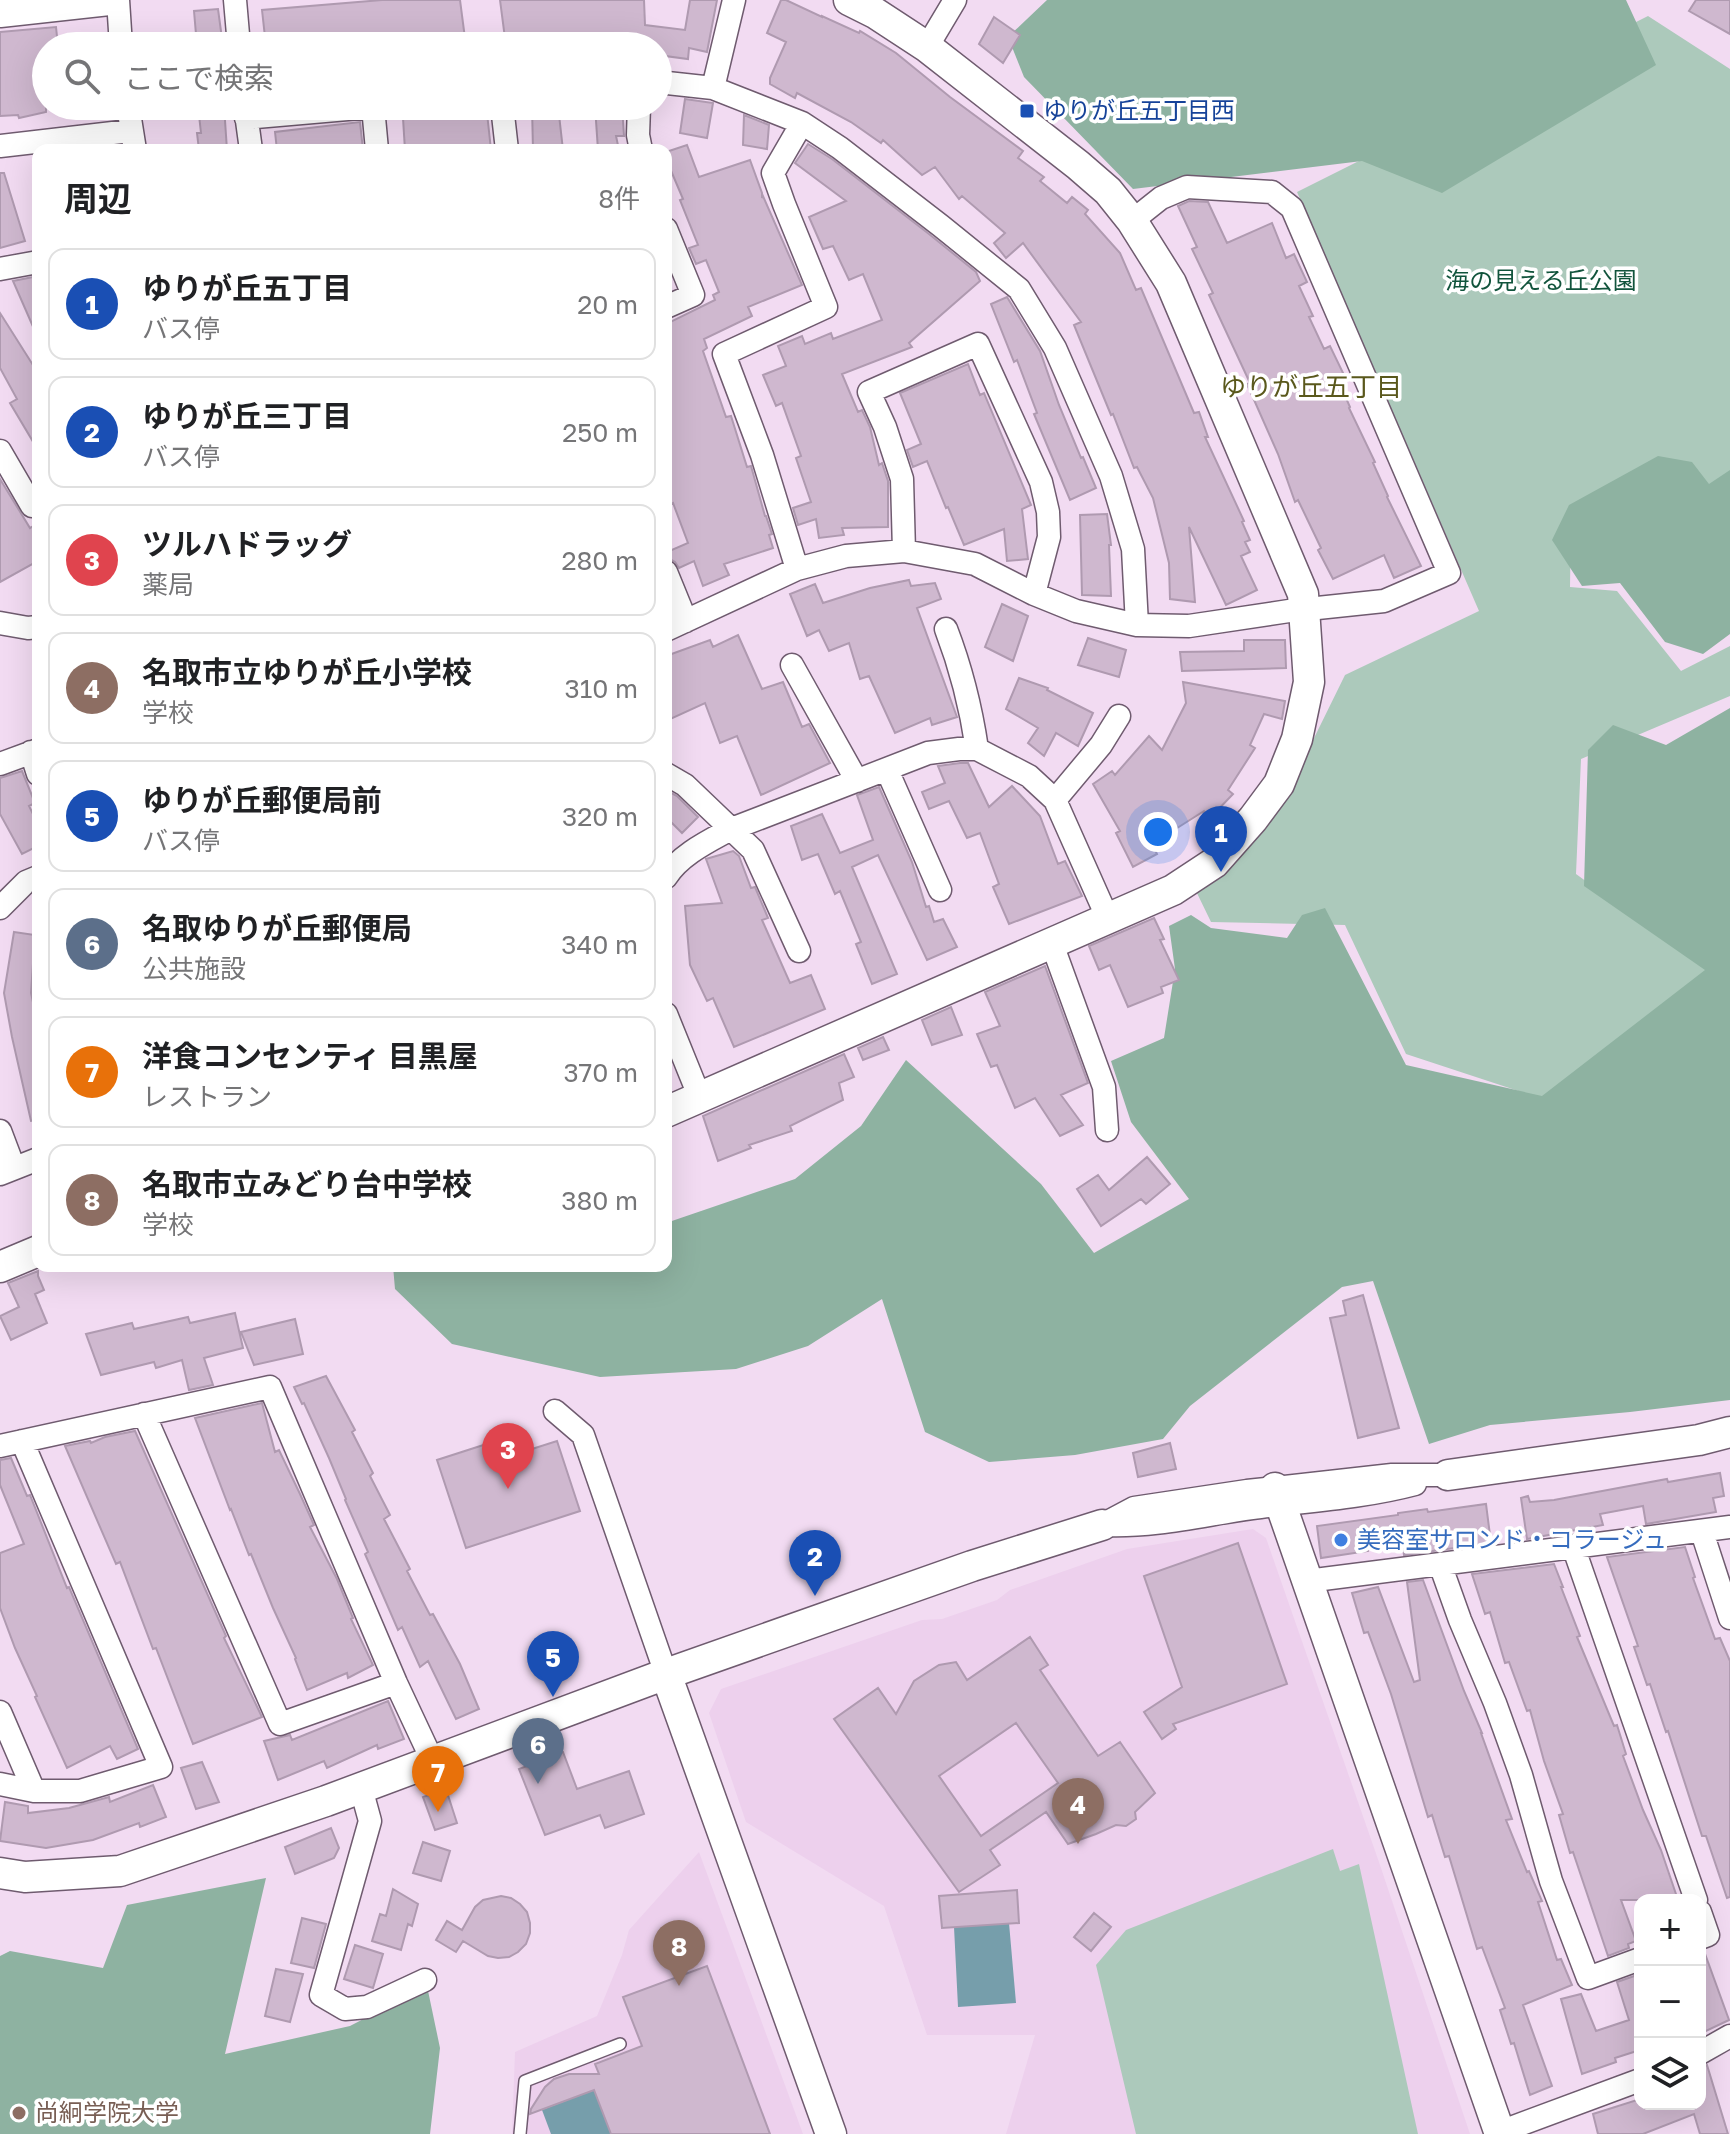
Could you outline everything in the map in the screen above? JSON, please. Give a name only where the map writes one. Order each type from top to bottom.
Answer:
[{"type":"street","points":[[0,12],[109,0]]},
{"type":"street","points":[[118,0],[120,32]]},
{"type":"street","points":[[235,0],[238,32]]},
{"type":"street","points":[[713,88],[734,0]]},
{"type":"street","points":[[672,1110],[1173,890],[1214,863],[1279,784],[1297,739],[1309,682],[1303,594],[1171,283],[1132,221],[1108,191],[1078,165],[927,47],[849,0]]},
{"type":"street","points":[[927,47],[955,0]]},
{"type":"street","points":[[672,84],[713,88],[802,123],[916,206],[1019,289],[1055,348],[1111,476],[1133,549],[1137,625]]},
{"type":"street","points":[[44,144],[132,140],[130,120]]},
{"type":"street","points":[[246,120],[250,144]]},
{"type":"street","points":[[374,120],[376,144]]},
{"type":"street","points":[[504,120],[506,144]]},
{"type":"street","points":[[639,120],[640,144]]},
{"type":"street","points":[[797,569],[762,455],[724,354],[826,307],[773,173],[802,123]]},
{"type":"street","points":[[0,146],[32,145]]},
{"type":"street","points":[[672,604],[676,626],[797,569],[846,556],[904,551],[975,564],[1076,611],[1137,625],[1189,626],[1384,601],[1449,573],[1292,208],[1272,192],[1187,187],[1161,198],[1132,221]]},
{"type":"street","points":[[672,244],[693,295],[672,304]]},
{"type":"street","points":[[0,269],[32,263]]},
{"type":"street","points":[[904,551],[902,479],[885,427],[869,392],[978,344],[1041,482],[1048,512],[1049,537],[1034,594]]},
{"type":"street","points":[[0,451],[32,506]]},
{"type":"street","points":[[0,623],[32,628]]},
{"type":"street","points":[[946,629],[959,662],[977,749]]},
{"type":"street","points":[[792,665],[857,781]]},
{"type":"street","points":[[1055,800],[1101,745],[1119,716]]},
{"type":"street","points":[[672,869],[701,845],[729,830],[928,753],[977,749],[1029,776],[1055,800],[1108,919]]},
{"type":"street","points":[[0,764],[32,752]]},
{"type":"street","points":[[887,770],[940,890]]},
{"type":"street","points":[[672,777],[685,785],[753,850],[799,951]]},
{"type":"street","points":[[0,908],[32,880]]},
{"type":"street","points":[[1052,944],[1104,1087],[1107,1130]]},
{"type":"street","points":[[672,1029],[700,1098]]},
{"type":"street","points":[[0,1131],[7,1171],[32,1161]]},
{"type":"street","points":[[0,1267],[32,1254]]},
{"type":"street","points":[[0,1784],[34,1791],[80,1791],[161,1767],[11,1443],[270,1387],[396,1683],[433,1762]]},
{"type":"street","points":[[555,1411],[583,1435],[831,2134]]},
{"type":"street","points":[[144,1414],[280,1724],[396,1683]]},
{"type":"street","points":[[0,1873],[25,1877],[120,1871],[361,1788],[666,1674],[972,1566],[1102,1525],[1139,1526],[1392,1475],[1448,1475],[1699,1440],[1730,1432]]},
{"type":"street","points":[[1278,1496],[1500,2133],[1634,2082]]},
{"type":"street","points":[[1307,1581],[1730,1527]]},
{"type":"street","points":[[1702,1532],[1730,1618]]},
{"type":"street","points":[[1573,1546],[1694,1894]]},
{"type":"street","points":[[1440,1564],[1521,1775],[1551,1881],[1588,1978],[1634,1961]]},
{"type":"street","points":[[0,1712],[34,1791]]},
{"type":"street","points":[[361,1788],[370,1821],[321,1995],[345,2009],[367,2007],[425,1980]]},
{"type":"street","points":[[1706,2050],[1730,2036]]},
{"type":"lane","points":[[520,2134],[525,2081],[620,2044]]},
{"type":"shaded area","points":[[1253,1529],[1266,1538],[1470,2134],[1006,2134],[1035,2035],[927,2035],[884,1906],[746,1822],[709,1713],[721,1689],[922,1620],[942,1619],[997,1600],[1010,1590],[1127,1549]]},
{"type":"shaded area","points":[[699,1852],[803,2134],[512,2134],[515,2052],[597,2016],[629,1930]]},
{"type":"green space","points":[[1047,0],[1626,0],[1656,65],[1442,193],[1362,161],[1133,189],[1024,77],[1008,37]]},
{"type":"green space","name":"海の見える丘公園","points":[[1648,16],[1730,69],[1730,479],[1709,490],[1571,516],[1570,587],[1617,591],[1681,671],[1730,646],[1730,696],[1581,759],[1576,874],[1711,972],[1546,1100],[1406,1054],[1345,925],[1211,922],[1195,889],[1291,785],[1345,675],[1479,611],[1297,192]]},
{"type":"green space","points":[[1658,456],[1692,462],[1709,484],[1730,470],[1730,634],[1703,654],[1665,642],[1620,583],[1582,586],[1552,540],[1569,505]]},
{"type":"green space","points":[[1730,708],[1730,1400],[1490,1425],[1429,1444],[1373,1281],[1342,1287],[1190,1406],[1163,1439],[1075,1455],[989,1462],[925,1432],[882,1299],[808,1346],[736,1369],[600,1377],[452,1344],[395,1289],[394,1272],[672,1272],[672,1221],[795,1179],[861,1126],[906,1060],[1041,1184],[1094,1253],[1189,1199],[1131,1122],[1111,1061],[1164,1038],[1175,969],[1169,926],[1191,915],[1211,928],[1287,938],[1302,915],[1325,908],[1406,1065],[1542,1096],[1705,970],[1584,886],[1588,750],[1613,725],[1666,745]]},
{"type":"green space","points":[[1333,1849],[1340,1871],[1359,1864],[1418,2134],[1136,2134],[1096,1965],[1126,1930]]},
{"type":"green space","points":[[266,1878],[225,2054],[350,2026],[427,1986],[440,2048],[430,2134],[0,2134],[0,1956],[10,1951],[103,1968],[127,1905]]},
{"type":"water","points":[[1009,1923],[1016,2003],[958,2007],[954,1927]]},
{"type":"water","points":[[594,2090],[611,2134],[551,2134],[542,2110]]},
{"type":"building","points":[[382,0],[460,0],[464,32],[264,32],[262,10]]},
{"type":"building","points":[[500,0],[644,0],[645,25],[685,30],[690,0],[717,0],[707,52],[689,48],[688,59],[672,57],[672,32],[504,32]]},
{"type":"building","points":[[781,0],[860,31],[896,53],[1023,151],[1018,158],[1044,177],[1040,181],[1067,203],[1072,197],[1088,210],[1085,214],[1120,253],[1136,290],[1141,288],[1194,413],[1199,412],[1208,437],[1205,437],[1244,521],[1250,540],[1245,542],[1250,552],[1241,556],[1257,590],[1226,605],[1189,527],[1195,602],[1170,599],[1169,563],[1153,498],[1137,467],[1134,468],[1074,325],[1081,322],[1023,243],[1006,258],[994,243],[1005,233],[962,196],[959,199],[935,167],[922,175],[883,140],[881,143],[851,122],[797,93],[795,98],[770,84],[786,42],[767,33]]},
{"type":"building","points":[[1696,0],[1730,0],[1730,34],[1689,11]]},
{"type":"building","points":[[218,9],[221,32],[196,32],[194,11]]},
{"type":"building","points":[[994,17],[1020,35],[1003,63],[979,44]]},
{"type":"building","points":[[56,27],[57,32],[32,32],[32,115],[19,118],[18,115],[0,116],[0,32]]},
{"type":"building","points":[[685,99],[713,103],[707,138],[680,133]]},
{"type":"building","points":[[744,115],[769,125],[767,149],[743,145]]},
{"type":"building","points":[[200,120],[225,120],[227,144],[198,144],[197,133],[201,133]]},
{"type":"building","points":[[403,120],[488,120],[490,144],[405,144]]},
{"type":"building","points":[[532,120],[560,120],[562,144],[533,144]]},
{"type":"building","points":[[596,120],[623,120],[624,136],[616,136],[618,144],[598,144]]},
{"type":"building","points":[[360,122],[362,144],[276,144],[275,132]]},
{"type":"building","points":[[808,144],[929,234],[976,272],[980,281],[909,343],[912,347],[842,374],[858,412],[862,410],[870,427],[879,465],[882,463],[888,481],[888,527],[842,528],[844,535],[819,538],[816,519],[798,525],[793,508],[811,502],[796,458],[801,456],[782,403],[776,406],[763,375],[786,366],[778,346],[802,336],[805,344],[831,333],[833,339],[882,320],[863,274],[849,280],[833,246],[823,249],[809,217],[846,201],[795,163]]},
{"type":"building","points":[[687,145],[699,177],[750,160],[762,198],[802,285],[748,307],[752,316],[704,339],[707,348],[703,351],[726,417],[731,416],[747,467],[751,466],[772,534],[769,535],[773,548],[724,564],[729,575],[703,586],[694,561],[679,568],[672,560],[672,550],[688,543],[672,504],[672,321],[715,300],[713,295],[719,292],[706,260],[696,264],[689,248],[698,245],[672,173],[672,150]]},
{"type":"building","points":[[0,173],[4,173],[25,241],[0,248]]},
{"type":"building","points":[[1189,201],[1208,202],[1227,243],[1272,223],[1286,258],[1294,254],[1307,282],[1299,286],[1313,316],[1309,317],[1324,349],[1330,346],[1344,375],[1337,378],[1349,408],[1421,566],[1394,578],[1384,555],[1333,579],[1298,500],[1295,502],[1247,384],[1250,383],[1209,295],[1213,293],[1192,249],[1197,247],[1178,206]]},
{"type":"building","points":[[32,277],[32,324],[13,281]]},
{"type":"building","points":[[1007,297],[1040,351],[1059,405],[1096,488],[1070,500],[1034,414],[1037,413],[1017,360],[1014,362],[991,304]]},
{"type":"building","points":[[0,313],[32,364],[32,440],[10,403],[17,399],[0,368]]},
{"type":"building","points":[[968,364],[980,395],[984,393],[1031,505],[1022,509],[1028,559],[1007,561],[1004,529],[964,545],[927,461],[913,467],[907,450],[921,444],[900,393]]},
{"type":"building","points":[[0,479],[32,527],[32,564],[0,582]]},
{"type":"building","points":[[1107,514],[1111,545],[1111,596],[1082,595],[1080,515]]},
{"type":"building","points":[[909,580],[911,586],[935,583],[941,599],[917,608],[957,717],[932,725],[930,718],[895,733],[869,676],[860,679],[849,643],[829,651],[819,630],[807,636],[790,594],[815,584],[823,603]]},
{"type":"building","points":[[1002,604],[1028,616],[1013,661],[985,647]]},
{"type":"building","points":[[738,635],[762,689],[783,682],[802,727],[809,724],[830,763],[761,795],[737,736],[720,743],[705,703],[672,718],[672,654],[710,640],[713,647]]},
{"type":"building","points":[[1088,638],[1126,650],[1119,677],[1078,665]]},
{"type":"building","points":[[1244,640],[1285,640],[1286,668],[1182,671],[1180,652],[1244,651]]},
{"type":"building","points":[[1019,678],[1048,688],[1093,713],[1078,746],[1056,733],[1044,756],[1028,743],[1038,728],[1006,709]]},
{"type":"building","points":[[1183,682],[1285,701],[1282,719],[1264,714],[1250,745],[1255,748],[1228,790],[1233,794],[1210,818],[1204,811],[1152,844],[1157,854],[1133,867],[1116,833],[1120,831],[1093,784],[1112,771],[1115,775],[1149,736],[1162,750],[1186,703]]},
{"type":"building","points":[[968,763],[989,807],[1012,786],[1040,816],[1058,864],[1065,861],[1082,896],[1009,924],[993,887],[999,884],[980,833],[967,838],[949,801],[929,809],[922,792],[945,783],[938,766]]},
{"type":"building","points":[[22,771],[32,796],[32,804],[29,806],[32,812],[32,849],[22,854],[0,814],[0,778]]},
{"type":"building","points":[[879,787],[912,862],[926,907],[929,906],[934,922],[943,919],[957,947],[927,960],[878,855],[852,867],[897,974],[872,984],[856,944],[861,942],[840,891],[835,894],[818,854],[802,860],[791,826],[822,814],[840,853],[873,840],[857,795]]},
{"type":"building","points":[[672,793],[698,817],[682,833],[672,823]]},
{"type":"building","points":[[733,851],[739,856],[751,888],[755,887],[768,918],[762,920],[790,983],[811,975],[825,1009],[734,1047],[713,998],[707,1001],[690,965],[685,906],[722,903],[706,859]]},
{"type":"building","points":[[1154,918],[1164,939],[1160,940],[1179,980],[1161,987],[1163,993],[1128,1007],[1110,965],[1099,970],[1089,946]]},
{"type":"building","points":[[14,932],[32,935],[32,1121],[12,1037],[4,993]]},
{"type":"building","points":[[1045,966],[1088,1083],[1061,1095],[1083,1125],[1060,1136],[1035,1098],[1015,1108],[997,1065],[991,1067],[977,1034],[1000,1026],[985,992]]},
{"type":"building","points":[[951,1007],[962,1035],[932,1045],[922,1020]]},
{"type":"building","points":[[883,1037],[889,1050],[863,1060],[858,1048]]},
{"type":"building","points":[[844,1054],[854,1077],[839,1083],[843,1100],[790,1126],[792,1131],[749,1145],[751,1148],[718,1161],[703,1116]]},
{"type":"building","points":[[1147,1157],[1170,1184],[1146,1204],[1141,1199],[1101,1226],[1077,1189],[1098,1175],[1109,1190]]},
{"type":"building","points":[[38,1272],[44,1290],[35,1294],[47,1323],[11,1340],[0,1316],[19,1307],[8,1283]]},
{"type":"building","points":[[1363,1295],[1399,1428],[1358,1438],[1330,1318],[1346,1315],[1343,1301]]},
{"type":"building","points":[[235,1313],[243,1348],[204,1358],[213,1385],[189,1390],[182,1360],[156,1368],[154,1362],[101,1375],[86,1334],[132,1323],[134,1329],[188,1317],[190,1323]]},
{"type":"building","points":[[295,1319],[303,1354],[254,1365],[241,1332]]},
{"type":"building","points":[[326,1376],[355,1430],[352,1432],[373,1473],[370,1476],[390,1515],[384,1519],[410,1569],[407,1571],[460,1664],[479,1709],[456,1719],[428,1661],[420,1667],[402,1627],[398,1630],[329,1458],[294,1387]]},
{"type":"building","points":[[262,1403],[275,1452],[279,1450],[300,1494],[314,1525],[310,1527],[337,1579],[351,1619],[373,1665],[348,1678],[347,1673],[307,1690],[296,1658],[230,1510],[195,1418]]},
{"type":"building","points":[[135,1431],[226,1636],[224,1638],[262,1717],[193,1744],[120,1562],[116,1564],[65,1446],[91,1443]]},
{"type":"building","points":[[505,1438],[510,1456],[557,1441],[580,1511],[466,1548],[437,1460]]},
{"type":"building","points":[[1170,1443],[1176,1469],[1138,1477],[1133,1453]]},
{"type":"building","points":[[11,1458],[27,1496],[30,1495],[138,1749],[117,1759],[110,1746],[67,1768],[0,1608],[0,1553],[24,1544],[0,1485],[0,1460]]},
{"type":"building","points":[[1720,1473],[1724,1496],[1713,1498],[1716,1512],[1646,1524],[1643,1506],[1600,1514],[1603,1525],[1527,1539],[1521,1498],[1528,1496],[1530,1502],[1554,1500],[1667,1479],[1668,1482]]},
{"type":"building","points":[[1486,1504],[1491,1543],[1404,1555],[1401,1532],[1366,1538],[1368,1551],[1321,1558],[1317,1526],[1427,1509],[1428,1512]]},
{"type":"building","points":[[1238,1543],[1287,1684],[1173,1724],[1176,1729],[1162,1739],[1144,1712],[1182,1687],[1144,1576]]},
{"type":"building","points":[[1685,1547],[1715,1639],[1720,1638],[1730,1661],[1730,1897],[1727,1898],[1706,1836],[1702,1836],[1668,1731],[1650,1684],[1647,1685],[1634,1647],[1638,1646],[1607,1557]]},
{"type":"building","points":[[1554,1564],[1580,1636],[1577,1637],[1614,1726],[1617,1725],[1626,1754],[1623,1756],[1676,1894],[1634,1894],[1634,1900],[1621,1900],[1634,1936],[1634,1942],[1628,1944],[1629,1948],[1608,1956],[1573,1852],[1570,1853],[1559,1815],[1563,1814],[1530,1710],[1527,1711],[1509,1662],[1505,1663],[1490,1612],[1485,1614],[1472,1574]]},
{"type":"building","points":[[1423,1580],[1512,1819],[1506,1820],[1542,1901],[1538,1902],[1557,1960],[1561,1959],[1572,1985],[1523,2005],[1552,2086],[1530,2095],[1500,2010],[1505,2008],[1482,1947],[1477,1949],[1449,1856],[1445,1857],[1432,1815],[1428,1817],[1391,1694],[1368,1632],[1364,1633],[1352,1593],[1378,1587],[1414,1682],[1420,1680],[1407,1582]]},
{"type":"building","points":[[1030,1637],[1048,1665],[1040,1670],[1098,1756],[1120,1742],[1155,1793],[1135,1812],[1136,1819],[1126,1826],[1116,1825],[1068,1844],[1046,1812],[990,1850],[1000,1865],[959,1892],[834,1719],[878,1688],[896,1714],[914,1681],[939,1665],[956,1662],[967,1680]],"holes":[[[1016,1723],[1058,1783],[981,1836],[939,1776]]]},
{"type":"building","points":[[388,1701],[404,1739],[378,1749],[377,1745],[327,1768],[324,1761],[278,1780],[264,1741],[290,1735],[292,1740]]},
{"type":"building","points":[[563,1752],[577,1789],[629,1771],[644,1814],[605,1828],[600,1815],[545,1835],[519,1769]]},
{"type":"building","points":[[202,1762],[219,1802],[196,1809],[181,1768]]},
{"type":"building","points":[[153,1785],[166,1817],[140,1827],[139,1823],[93,1840],[46,1848],[0,1841],[5,1802],[28,1806],[28,1813],[69,1808],[109,1797],[110,1802]]},
{"type":"building","points":[[446,1789],[457,1823],[435,1830],[423,1797]]},
{"type":"building","points":[[331,1828],[339,1848],[334,1858],[295,1874],[285,1847]]},
{"type":"building","points":[[423,1842],[450,1851],[441,1881],[413,1873]]},
{"type":"building","points":[[393,1889],[418,1904],[412,1926],[408,1924],[401,1950],[372,1941],[380,1914],[386,1916]]},
{"type":"building","points":[[1017,1890],[1019,1923],[942,1928],[939,1896]]},
{"type":"building","points":[[501,1896],[511,1898],[527,1912],[530,1933],[526,1944],[518,1952],[509,1957],[488,1956],[463,1941],[456,1952],[436,1940],[447,1921],[462,1930],[475,1907],[483,1900]]},
{"type":"building","points":[[1094,1913],[1111,1927],[1091,1951],[1074,1937]]},
{"type":"building","points":[[302,1918],[326,1924],[314,1968],[291,1963]]},
{"type":"building","points":[[355,1945],[383,1954],[373,1988],[344,1979]]},
{"type":"building","points":[[1706,1957],[1729,2020],[1706,2031]]},
{"type":"building","points":[[707,1966],[770,2134],[611,2134],[594,2090],[530,2114],[545,2087],[554,2079],[569,2074],[599,2074],[595,2064],[642,2046],[623,1997]]},
{"type":"building","points":[[276,1969],[303,1974],[290,2022],[265,2016]]},
{"type":"building","points":[[1634,1976],[1634,2052],[1582,2074],[1561,1999],[1581,1994],[1596,2031],[1629,2020],[1617,1982]]},
{"type":"building","points":[[1706,2065],[1728,2134],[1700,2134],[1694,2114],[1643,2134],[1598,2134],[1593,2114],[1634,2101],[1634,2110],[1706,2110]]},
{"type":"place","name":"ゆりが丘五丁目西","points":[[1027,111]]},
{"type":"place","name":"ゆりが丘五丁目","points":[[1221,872]]},
{"type":"place","name":"ツルハドラッグ","points":[[508,1489]]},
{"type":"place","name":"美容室サロンド・コラージュ","points":[[1341,1540]]},
{"type":"place","name":"ゆりが丘三丁目","points":[[815,1596]]},
{"type":"place","name":"ゆりが丘郵便局前","points":[[553,1697]]},
{"type":"place","name":"名取ゆりが丘郵便局","points":[[538,1784]]},
{"type":"place","name":"洋食コンセンティ 目黒屋","points":[[438,1812]]},
{"type":"place","name":"名取市立ゆりが丘小学校","points":[[1078,1844]]},
{"type":"place","name":"名取市立みどり台中学校","points":[[679,1986]]},
{"type":"place","name":"尚絅学院大学","points":[[19,2113]]},
{"type":"district","name":"ゆりが丘五丁目","points":[[1311,387]]}]
